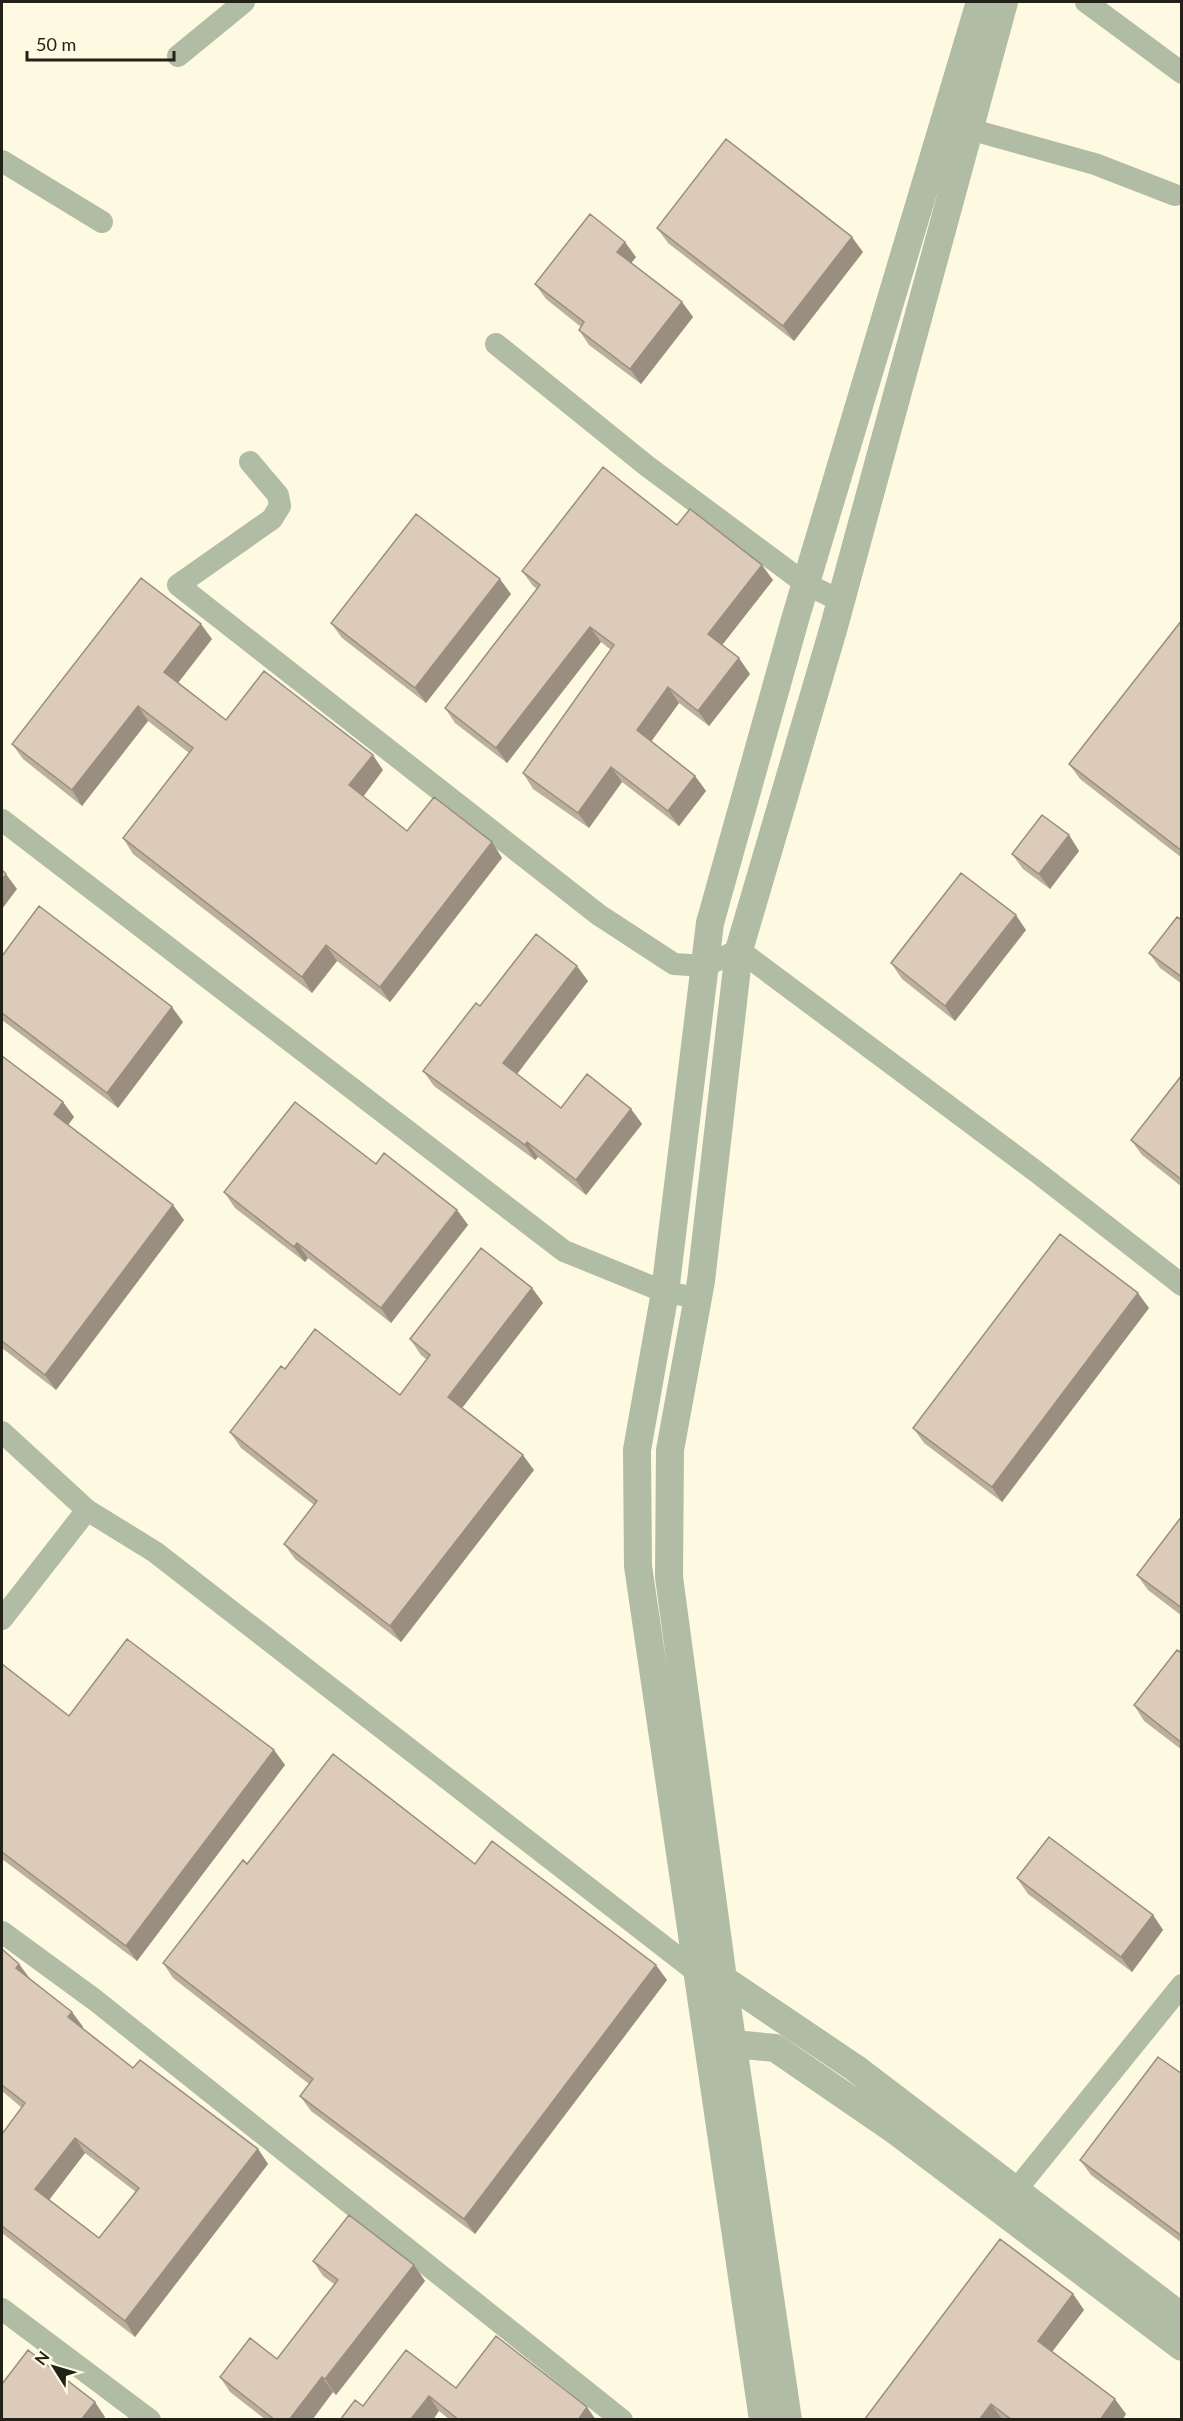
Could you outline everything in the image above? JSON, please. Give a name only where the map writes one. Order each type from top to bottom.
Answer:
[{"type":"street","points":[[178,56],[244,2]]},
{"type":"street","points":[[788,2420],[638,1566],[637,1450],[665,1292],[710,923],[806,584],[980,2]]},
{"type":"street","points":[[710,1976],[669,1577],[670,1450],[698,1298],[739,950],[841,601],[1004,2]]},
{"type":"street","points":[[1086,2],[1182,73]]},
{"type":"street","points":[[969,129],[1095,164],[1175,195]]},
{"type":"street","points":[[2,161],[102,222]]},
{"type":"street","points":[[496,344],[647,466],[806,584],[841,601]]},
{"type":"street","points":[[250,462],[278,495],[280,506],[272,519],[178,585],[599,915],[674,964],[705,966],[739,950]]},
{"type":"street","points":[[2,820],[564,1251],[665,1292],[698,1298]]},
{"type":"street","points":[[739,950],[1038,1173],[1182,1285]]},
{"type":"street","points":[[2,1432],[87,1510],[155,1552],[710,1976],[855,2068],[1182,2317]]},
{"type":"street","points":[[2,1619],[87,1510]]},
{"type":"street","points":[[2,1932],[95,2000],[622,2420]]},
{"type":"street","points":[[1016,2190],[1182,1985]]},
{"type":"street","points":[[721,2046],[775,2048],[896,2131],[1182,2347]]},
{"type":"street","points":[[721,2046],[763,2420]]},
{"type":"street","points":[[2,2309],[150,2420]]},
{"type":"building","points":[[726,139],[852,237],[783,326],[657,228]]},
{"type":"building","points":[[590,214],[625,242],[617,252],[682,302],[630,369],[579,330],[584,322],[535,284]]},
{"type":"building","points":[[603,467],[677,525],[690,509],[762,565],[708,634],[739,658],[698,711],[668,687],[637,730],[695,776],[668,811],[611,767],[578,813],[523,773],[614,645],[590,627],[496,748],[445,708],[540,585],[522,571]]},
{"type":"building","points":[[416,514],[500,579],[415,688],[331,623]]},
{"type":"building","points":[[141,578],[201,624],[164,672],[226,720],[264,671],[373,755],[349,785],[407,831],[434,797],[492,842],[380,987],[326,945],[302,977],[123,838],[193,748],[138,706],[72,790],[12,744]]},
{"type":"building","points":[[1182,620],[1182,851],[1069,764]]},
{"type":"building","points":[[1042,815],[1069,835],[1039,874],[1012,854]]},
{"type":"building","points":[[961,873],[1016,915],[945,1006],[891,963]]},
{"type":"building","points":[[39,906],[172,1007],[107,1093],[2,1013],[2,956]]},
{"type":"building","points":[[1177,917],[1182,920],[1182,977],[1149,953]]},
{"type":"building","points":[[536,934],[577,966],[503,1063],[561,1108],[587,1074],[631,1109],[576,1180],[527,1142],[525,1145],[423,1071],[476,1003],[480,1006]]},
{"type":"building","points":[[2,1056],[63,1102],[54,1114],[173,1205],[45,1375],[2,1341]]},
{"type":"building","points":[[1182,1075],[1182,1180],[1131,1140]]},
{"type":"building","points":[[295,1102],[376,1164],[384,1153],[457,1210],[381,1308],[297,1243],[294,1247],[224,1192]]},
{"type":"building","points":[[1060,1234],[1138,1293],[992,1487],[913,1428]]},
{"type":"building","points":[[481,1248],[532,1288],[448,1397],[523,1455],[390,1626],[284,1544],[317,1501],[230,1432],[281,1366],[285,1369],[315,1329],[400,1395],[430,1355],[410,1339]]},
{"type":"building","points":[[1182,1516],[1182,1608],[1137,1575]]},
{"type":"building","points":[[127,1639],[274,1750],[126,1946],[2,1852],[2,1664],[69,1716]]},
{"type":"building","points":[[1177,1650],[1182,1653],[1182,1743],[1134,1705]]},
{"type":"building","points":[[333,1754],[475,1864],[492,1841],[656,1965],[464,2219],[300,2096],[313,2079],[163,1963],[243,1860],[247,1864]]},
{"type":"building","points":[[1049,1837],[1153,1915],[1121,1957],[1017,1878]]},
{"type":"building","points":[[2,1949],[19,1964],[16,1968],[72,2012],[68,2017],[133,2068],[140,2060],[258,2149],[125,2321],[2,2226],[2,2134],[25,2103],[2,2085]],"holes":[[[75,2138],[139,2188],[99,2238],[35,2189]]]},
{"type":"building","points":[[1158,2057],[1182,2074],[1182,2236],[1080,2160]]},
{"type":"building","points":[[349,2215],[414,2265],[325,2379],[322,2377],[289,2420],[275,2420],[220,2377],[250,2338],[277,2359],[338,2280],[313,2261]]},
{"type":"building","points":[[1000,2239],[1073,2294],[1038,2341],[1115,2399],[1100,2420],[1012,2420],[991,2404],[979,2420],[864,2420]]},
{"type":"building","points":[[496,2336],[587,2407],[578,2420],[459,2420],[429,2396],[410,2420],[340,2420],[355,2400],[363,2406],[406,2350],[456,2388]]},
{"type":"building","points":[[28,2350],[95,2402],[81,2420],[2,2420],[2,2384]]}]
